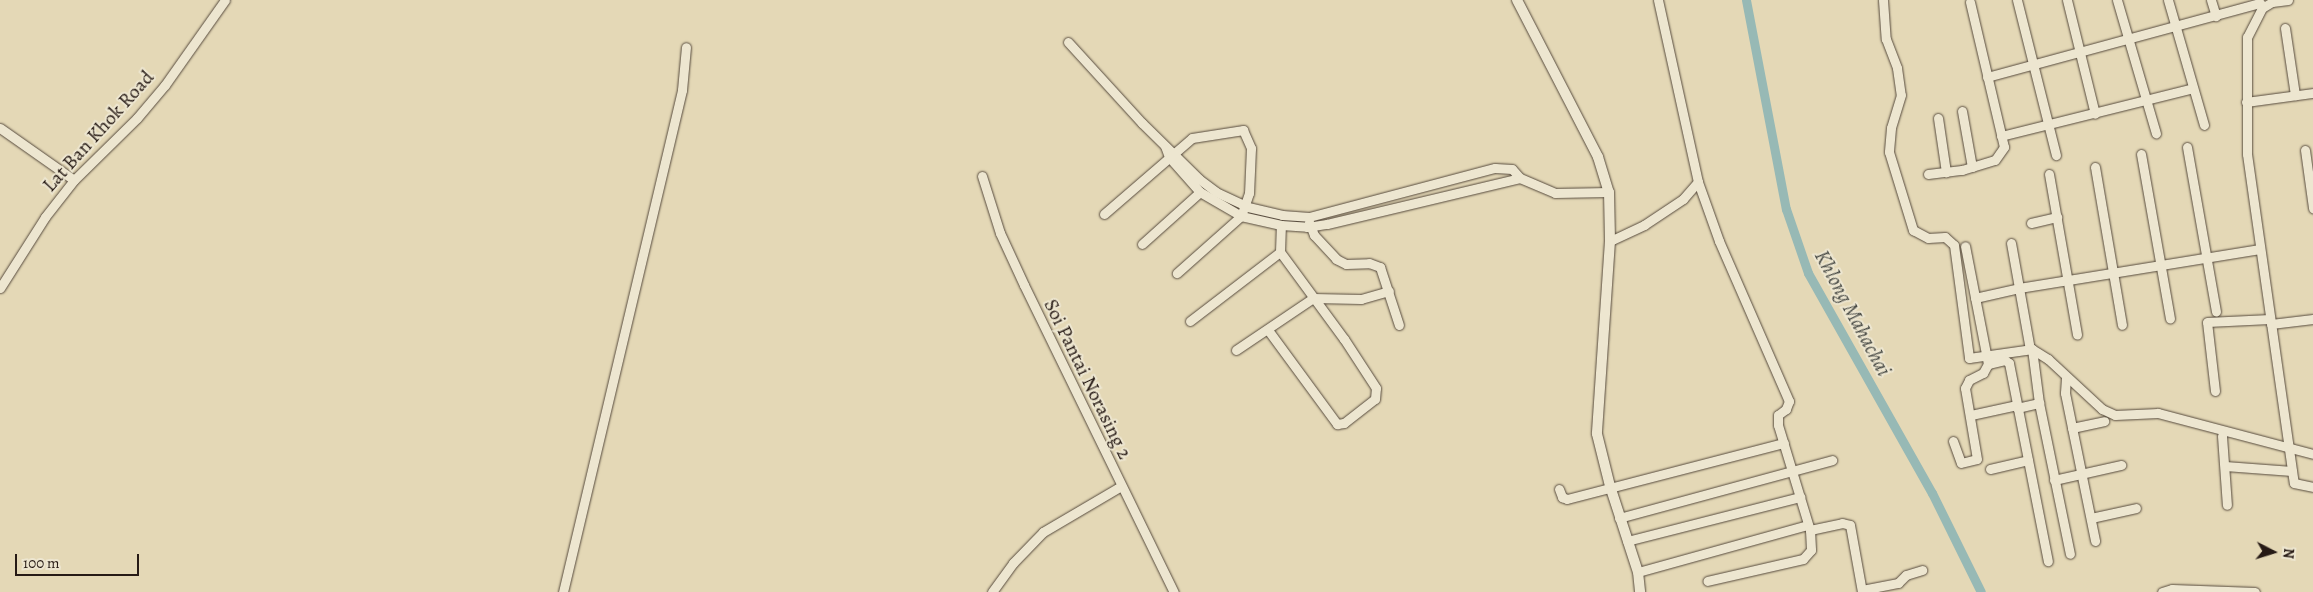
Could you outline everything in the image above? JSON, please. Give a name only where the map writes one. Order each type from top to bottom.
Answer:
[{"type":"street","name":"Lat Ban Khok Road","points":[[0,288],[45,217],[74,180],[137,118],[166,85],[225,0]]},
{"type":"street","points":[[1517,0],[1598,157],[1609,192],[1610,241],[1597,421],[1599,447],[1619,518],[1638,572],[1640,592]]},
{"type":"street","points":[[1658,0],[1698,182],[1719,240],[1789,401],[1786,409],[1778,416],[1809,528],[1811,550],[1803,559],[1707,581]]},
{"type":"street","points":[[1883,0],[1886,39],[1897,68],[1901,95],[1891,128],[1889,152],[1914,230],[1928,238],[1945,237],[1954,245],[1967,354],[1973,360],[2008,360],[2048,561]]},
{"type":"street","points":[[2017,0],[2056,155]]},
{"type":"street","points":[[2067,0],[2095,114]]},
{"type":"street","points":[[2117,0],[2156,133]]},
{"type":"street","points":[[2168,0],[2204,125]]},
{"type":"street","points":[[2212,0],[2216,16]]},
{"type":"street","points":[[1987,78],[2261,3],[2288,0]]},
{"type":"street","points":[[1928,174],[1972,167],[1995,160],[2001,154],[2004,147],[1970,2]]},
{"type":"street","points":[[2261,3],[2248,38],[2247,154],[2292,471],[2296,485],[2313,487]]},
{"type":"street","points":[[2286,28],[2295,95]]},
{"type":"street","points":[[1068,42],[1166,146],[1200,192],[1242,216],[1281,225],[1309,222],[1520,178]]},
{"type":"street","points":[[563,592],[682,90],[686,47]]},
{"type":"street","points":[[2001,136],[2048,126],[2193,88]]},
{"type":"street","points":[[2246,102],[2313,93]]},
{"type":"street","points":[[1962,111],[1972,167]]},
{"type":"street","points":[[1938,118],[1946,172]]},
{"type":"street","points":[[0,128],[74,180]]},
{"type":"street","points":[[1104,214],[1192,138],[1243,130],[1251,148],[1249,193],[1242,216],[1177,273]]},
{"type":"street","points":[[2187,147],[2216,310]]},
{"type":"street","points":[[2305,150],[2313,208]]},
{"type":"street","points":[[1172,154],[1216,192],[1245,206],[1309,222],[1495,168],[1512,170],[1520,178],[1567,195],[1609,192]]},
{"type":"street","points":[[2141,154],[2170,318]]},
{"type":"street","points":[[2095,167],[2122,325]]},
{"type":"street","points":[[2049,174],[2076,335]]},
{"type":"street","name":"Soi Pantai Norasing 2","points":[[982,176],[1000,233],[1174,592]]},
{"type":"street","points":[[1610,241],[1667,210],[1683,199],[1698,182]]},
{"type":"street","points":[[1142,244],[1200,192]]},
{"type":"street","points":[[2031,223],[2057,217]]},
{"type":"street","points":[[1309,222],[1336,259],[1346,264],[1369,263],[1380,267],[1400,325]]},
{"type":"street","points":[[1268,330],[1338,424],[1344,423],[1375,399],[1376,388],[1280,252],[1281,225]]},
{"type":"street","points":[[2011,243],[2039,403],[2070,554]]},
{"type":"street","points":[[1954,441],[1961,463],[1977,459],[1966,384],[1983,373],[1987,360],[1965,246]]},
{"type":"street","points":[[1975,298],[2019,288],[2260,249]]},
{"type":"street","points":[[1190,321],[1280,252]]},
{"type":"street","points":[[1236,350],[1313,298],[1361,299],[1389,291]]},
{"type":"street","points":[[2215,390],[2207,322],[2270,322],[2313,319]]},
{"type":"street","points":[[1987,360],[2030,347]]},
{"type":"street","points":[[2030,347],[2048,359],[2066,378],[2102,409],[2115,415],[2158,413],[2313,454]]},
{"type":"street","points":[[2066,378],[2065,393],[2095,541]]},
{"type":"street","points":[[1971,416],[2039,403]]},
{"type":"street","points":[[2072,428],[2104,421]]},
{"type":"street","points":[[2222,436],[2228,506]]},
{"type":"street","points":[[1559,489],[1562,497],[1567,499],[1610,486],[1784,443]]},
{"type":"street","points":[[1619,518],[1794,472],[1832,460]]},
{"type":"street","points":[[1990,469],[2028,460]]},
{"type":"street","points":[[2054,480],[2121,465]]},
{"type":"street","points":[[2225,466],[2292,471]]},
{"type":"street","points":[[992,592],[1013,563],[1043,532],[1121,486]]},
{"type":"street","points":[[1627,541],[1800,497]]},
{"type":"street","points":[[2091,518],[2136,508]]},
{"type":"street","points":[[1638,572],[1809,528],[1842,523],[1850,525],[1854,531],[1862,591],[1898,583],[1906,575],[1922,570]]},
{"type":"street","points":[[2162,592],[2172,589],[2255,592]]},
{"type":"waterway","name":"Khlong Mahachai","points":[[1746,0],[1786,209],[1808,273],[1932,493],[1981,592]]}]
